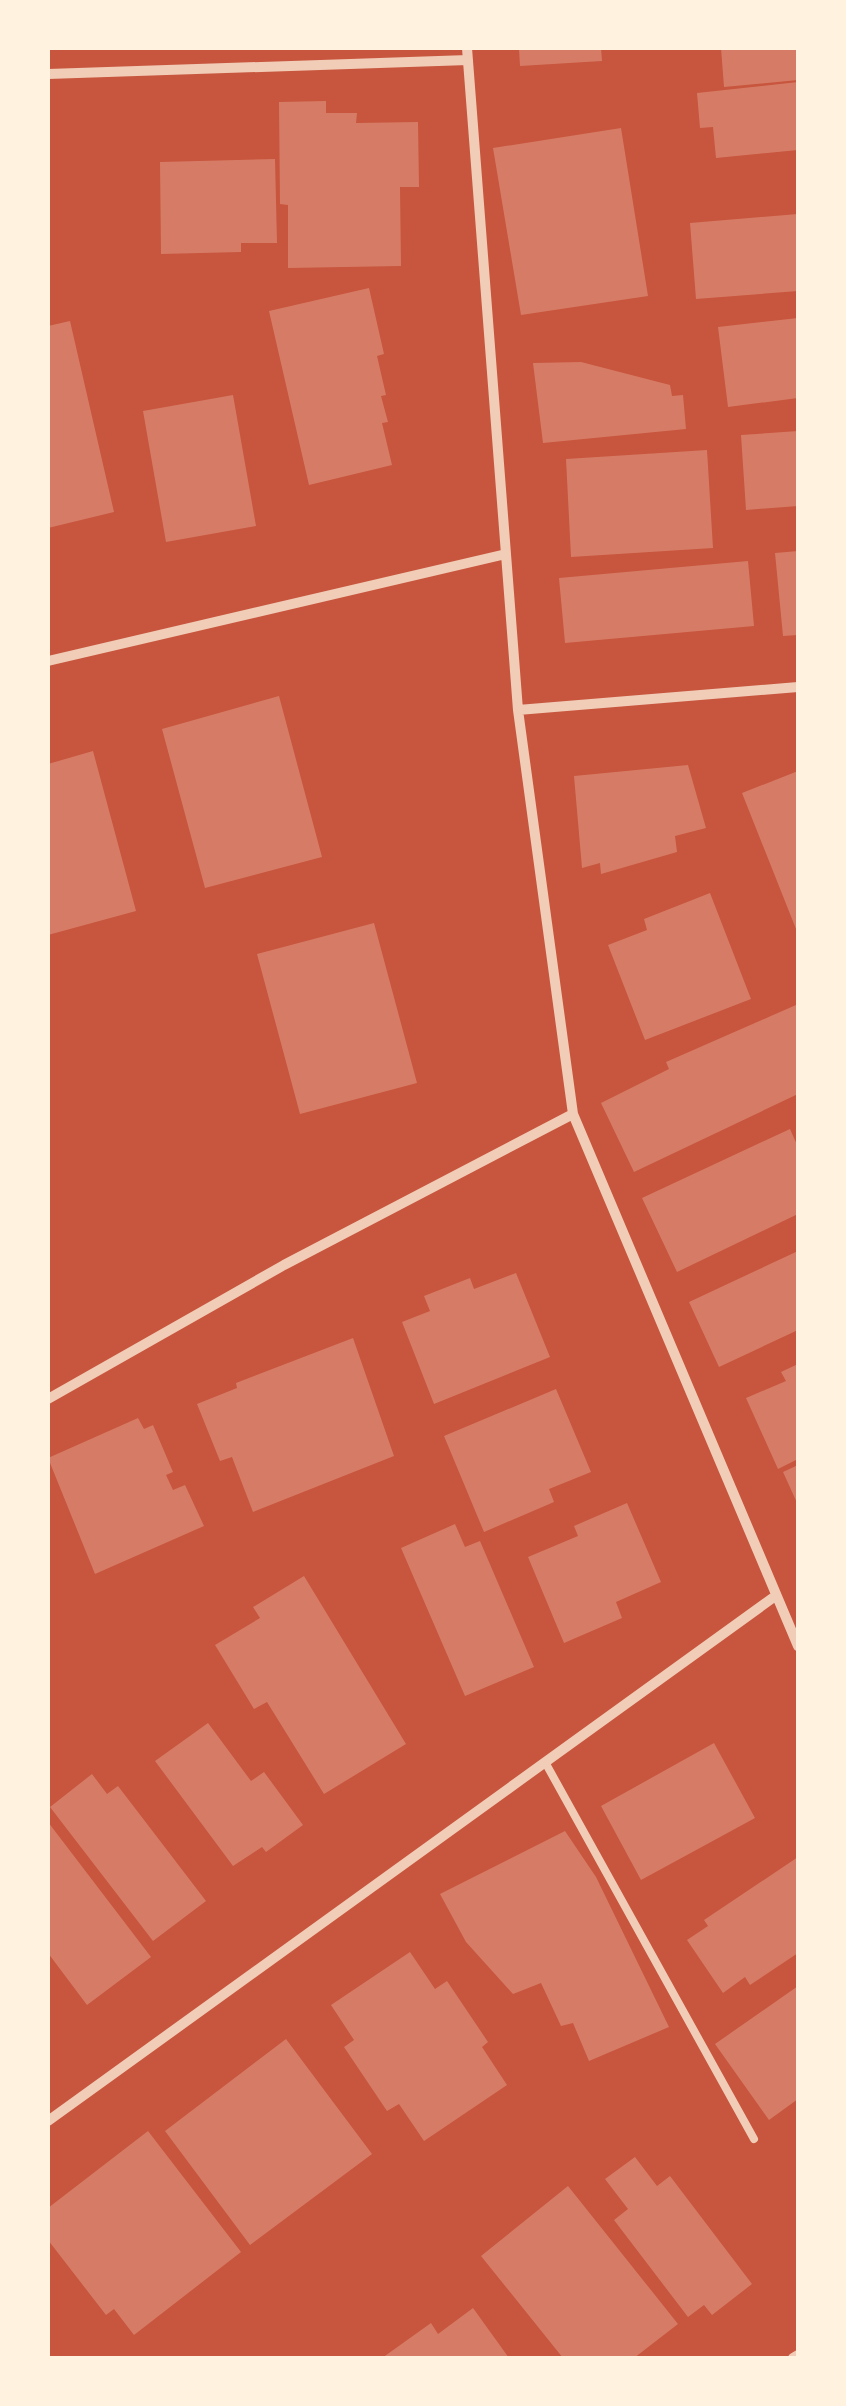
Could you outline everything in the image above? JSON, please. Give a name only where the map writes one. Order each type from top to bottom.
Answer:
[{"type":"street","points":[[48,74],[467,54],[518,710],[574,1114],[774,1597],[798,1646]]},
{"type":"street","points":[[48,661],[506,554]]},
{"type":"street","points":[[518,710],[798,687]]},
{"type":"street","points":[[48,1399],[284,1265],[574,1114]]},
{"type":"street","points":[[48,2121],[774,1597]]},
{"type":"lane","points":[[545,1762],[754,2139]]},
{"type":"building","points":[[519,48],[601,48],[602,61],[520,66]]},
{"type":"building","points":[[721,48],[798,48],[798,80],[724,87]]},
{"type":"building","points":[[798,82],[798,150],[716,158],[713,127],[700,128],[697,93]]},
{"type":"building","points":[[326,101],[326,113],[357,113],[356,123],[418,122],[419,187],[400,187],[401,266],[288,268],[288,205],[280,204],[279,102]]},
{"type":"building","points":[[621,128],[648,296],[521,315],[493,148]]},
{"type":"building","points":[[275,159],[277,243],[241,243],[241,252],[161,254],[160,162]]},
{"type":"building","points":[[798,214],[798,291],[696,299],[690,223]]},
{"type":"building","points":[[369,288],[384,354],[377,356],[386,395],[381,396],[388,422],[382,423],[392,465],[309,485],[269,311]]},
{"type":"building","points":[[798,318],[798,398],[728,407],[718,327]]},
{"type":"building","points":[[70,321],[114,512],[48,528],[48,326]]},
{"type":"building","points":[[581,362],[670,385],[672,396],[683,395],[686,429],[543,443],[533,363]]},
{"type":"building","points":[[233,395],[256,526],[166,542],[143,411]]},
{"type":"building","points":[[798,431],[798,506],[746,510],[741,435]]},
{"type":"building","points":[[707,450],[713,548],[571,557],[566,459]]},
{"type":"building","points":[[798,551],[798,635],[783,636],[775,553]]},
{"type":"building","points":[[748,561],[754,626],[565,643],[559,578]]},
{"type":"building","points":[[279,696],[322,857],[205,888],[162,729]]},
{"type":"building","points":[[93,751],[136,911],[48,935],[48,764]]},
{"type":"building","points":[[688,765],[706,828],[675,836],[677,852],[601,874],[600,863],[582,868],[574,776]]},
{"type":"building","points":[[798,771],[798,934],[742,793]]},
{"type":"building","points":[[710,893],[751,999],[645,1040],[608,945],[647,930],[644,919]]},
{"type":"building","points":[[374,923],[417,1083],[300,1114],[257,954]]},
{"type":"building","points":[[796,1005],[798,1094],[634,1172],[601,1103],[669,1069],[666,1062]]},
{"type":"building","points":[[790,1129],[798,1147],[798,1214],[677,1272],[642,1198]]},
{"type":"building","points":[[798,1251],[798,1330],[719,1367],[689,1302]]},
{"type":"building","points":[[516,1273],[550,1357],[434,1404],[402,1322],[430,1311],[424,1296],[470,1278],[474,1289]]},
{"type":"building","points":[[353,1338],[394,1456],[253,1512],[232,1457],[220,1461],[197,1404],[237,1388],[236,1383]]},
{"type":"building","points":[[798,1364],[798,1459],[778,1469],[746,1398],[786,1381],[781,1372]]},
{"type":"building","points":[[556,1389],[591,1472],[549,1489],[554,1502],[484,1532],[444,1436]]},
{"type":"building","points":[[138,1418],[144,1429],[153,1425],[173,1472],[166,1475],[173,1490],[185,1485],[204,1526],[95,1574],[48,1458]]},
{"type":"building","points":[[798,1465],[798,1505],[783,1472]]},
{"type":"building","points":[[627,1503],[661,1582],[616,1602],[622,1618],[564,1643],[528,1557],[578,1536],[574,1526]]},
{"type":"building","points":[[455,1524],[465,1547],[480,1541],[534,1667],[465,1696],[401,1548]]},
{"type":"building","points":[[304,1576],[406,1744],[324,1794],[267,1702],[254,1709],[215,1645],[260,1618],[253,1607]]},
{"type":"building","points":[[208,1723],[251,1781],[264,1772],[303,1825],[266,1852],[262,1847],[233,1866],[155,1761]]},
{"type":"building","points":[[714,1743],[755,1818],[641,1880],[601,1806]]},
{"type":"building","points":[[92,1774],[107,1794],[118,1786],[206,1901],[153,1941],[50,1807]]},
{"type":"building","points":[[48,1822],[151,1957],[87,2005],[48,1953]]},
{"type":"building","points":[[565,1831],[596,1877],[669,2027],[589,2061],[573,2023],[561,2026],[541,1983],[513,1994],[466,1942],[440,1894]]},
{"type":"building","points":[[798,1857],[798,1953],[750,1985],[745,1977],[723,1993],[687,1940],[708,1926],[704,1920]]},
{"type":"building","points":[[410,1952],[435,1989],[447,1981],[488,2042],[482,2047],[507,2085],[424,2141],[399,2104],[387,2111],[344,2047],[354,2040],[331,2005]]},
{"type":"building","points":[[798,1986],[798,2099],[769,2120],[715,2044]]},
{"type":"building","points":[[286,2039],[372,2154],[250,2245],[165,2131]]},
{"type":"building","points":[[148,2131],[241,2252],[134,2335],[114,2309],[106,2315],[48,2240],[48,2208]]},
{"type":"building","points":[[635,2157],[657,2186],[670,2176],[752,2284],[712,2315],[704,2305],[688,2317],[614,2220],[628,2209],[605,2179]]},
{"type":"building","points":[[568,2186],[678,2324],[634,2358],[563,2358],[481,2256]]},
{"type":"building","points":[[473,2308],[509,2358],[382,2358],[431,2323],[438,2334]]}]
